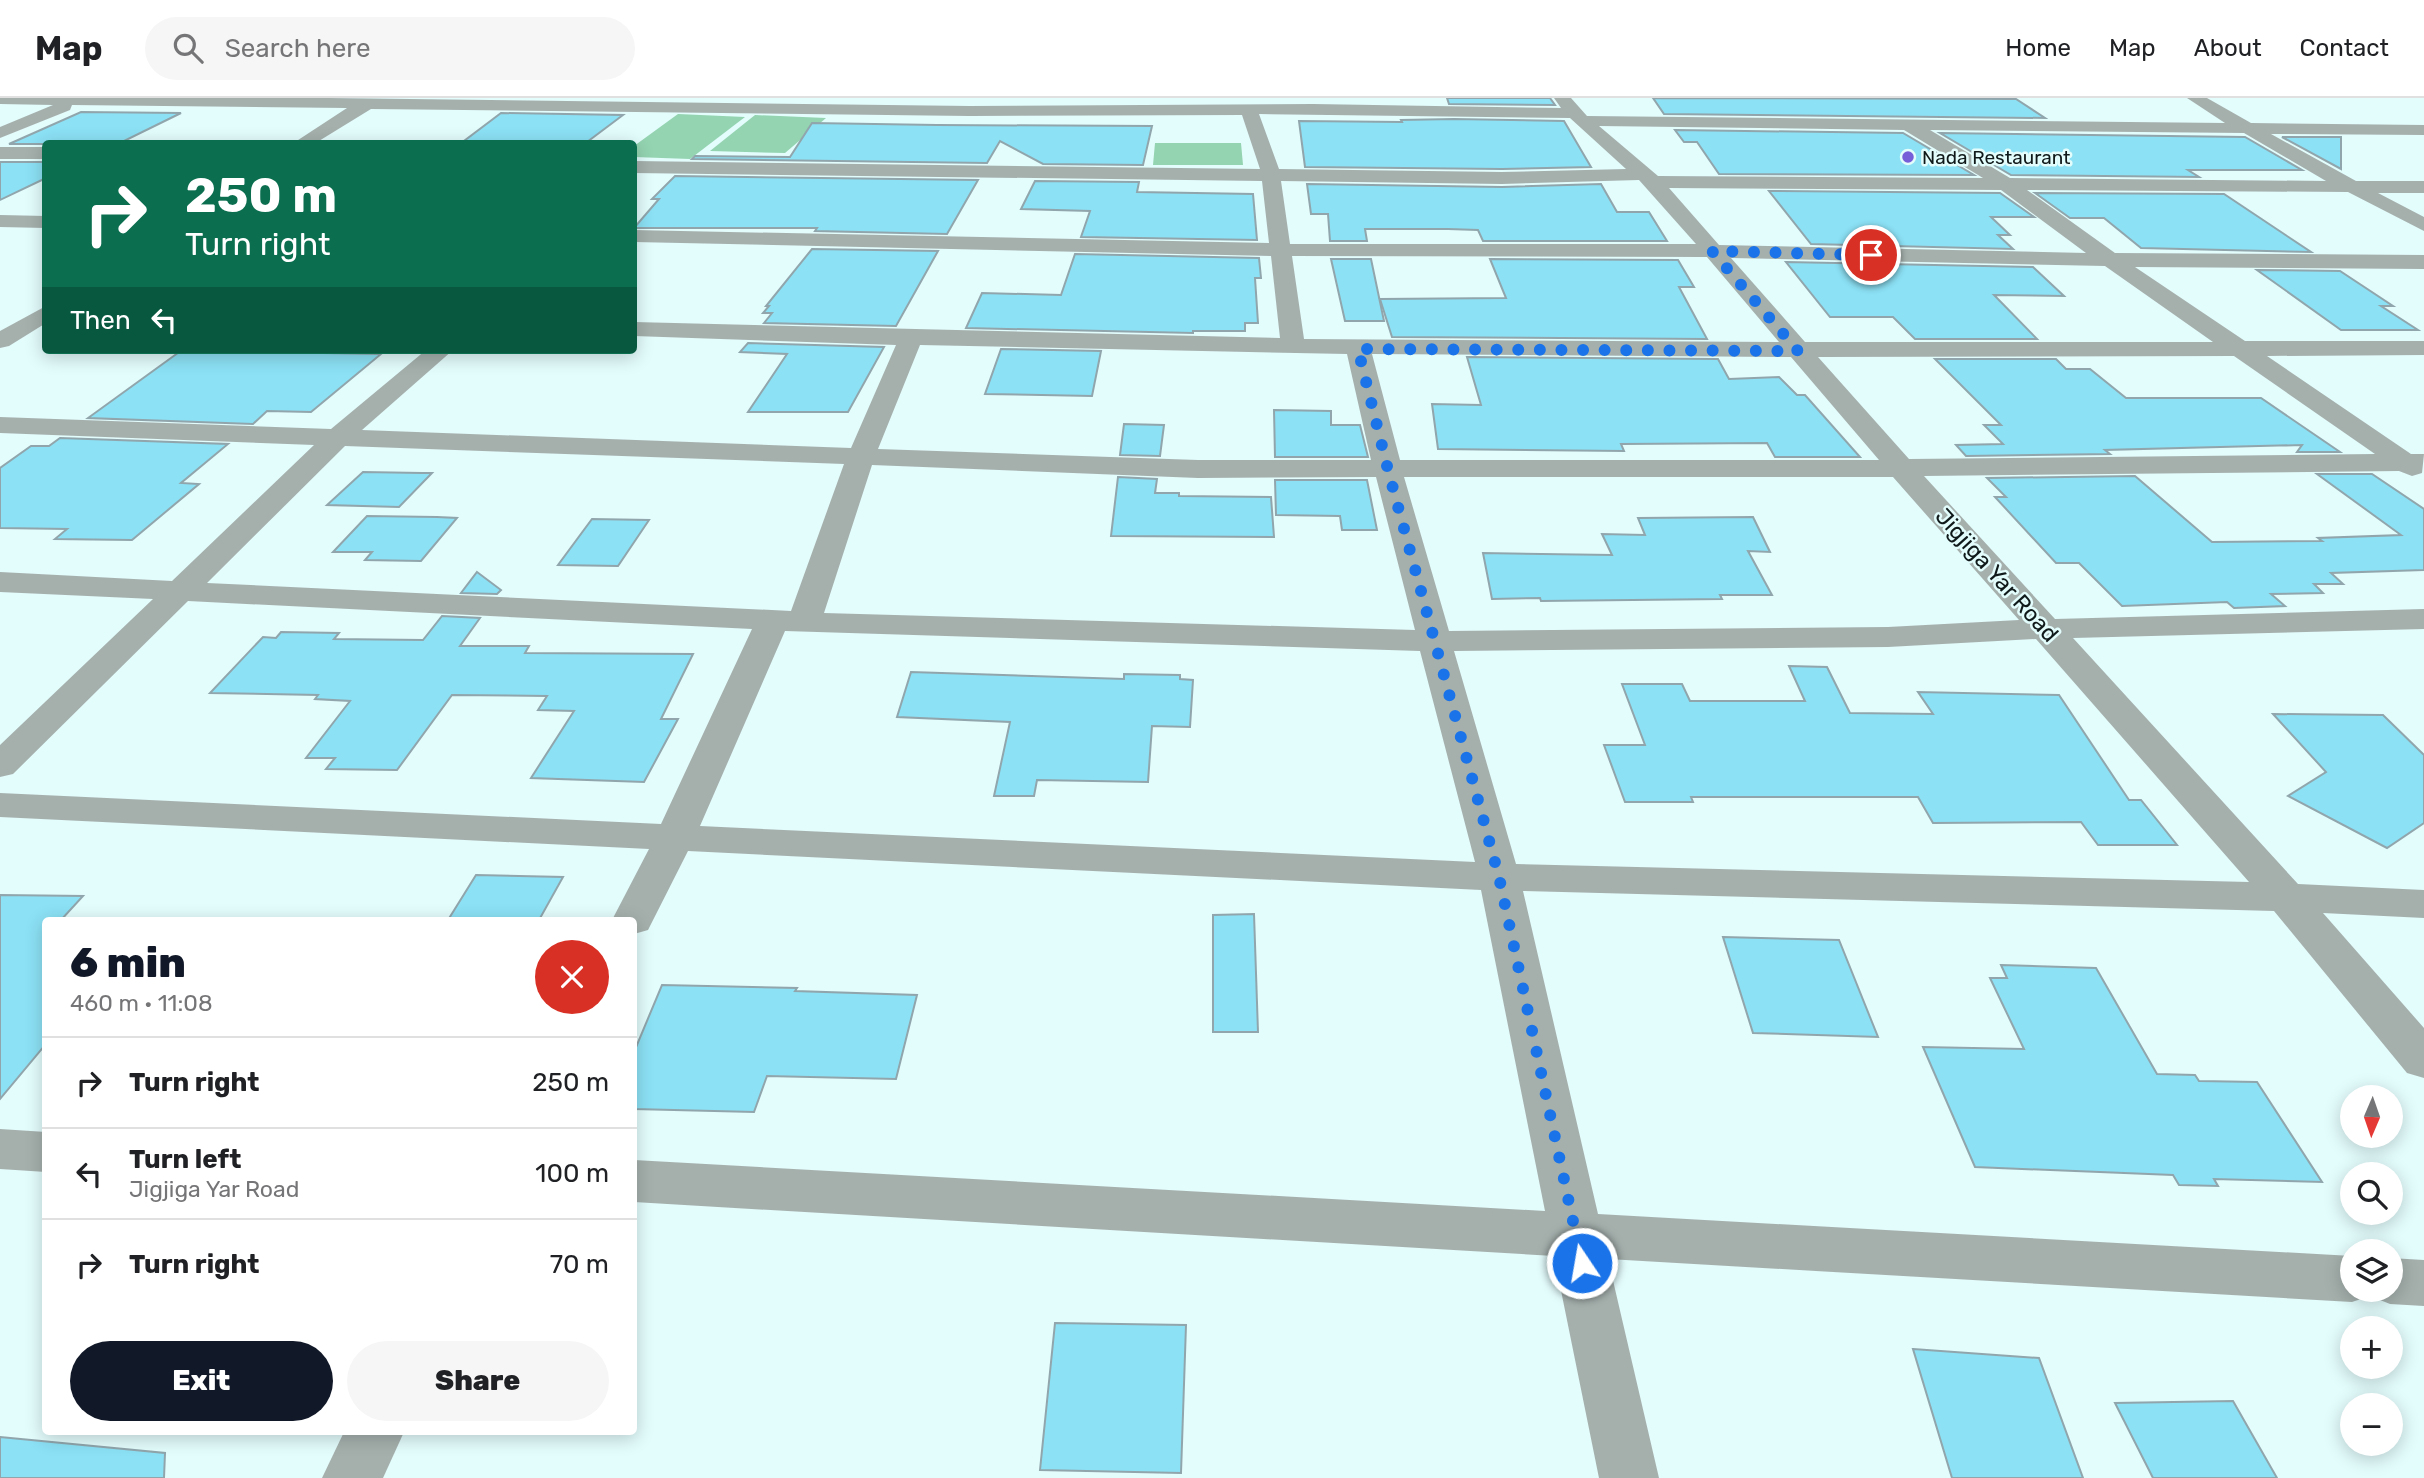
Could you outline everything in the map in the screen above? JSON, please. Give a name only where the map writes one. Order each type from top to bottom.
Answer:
[{"type":"street","points":[[2196,98],[2424,225]]},
{"type":"street","points":[[0,99],[948,104],[970,111],[1573,111],[1907,124],[2424,130]]},
{"type":"street","points":[[0,133],[79,99]]},
{"type":"street","points":[[307,140],[370,101]]},
{"type":"street","points":[[1879,104],[2004,183],[2110,260],[2419,467]]},
{"type":"street","points":[[959,135],[970,111]]},
{"type":"street","points":[[1249,111],[1271,175],[1278,250],[1293,347]]},
{"type":"street","name":"Jigjiga Yar Road","points":[[1573,111],[1648,178],[1901,468],[2286,897],[2424,1060]]},
{"type":"street","points":[[0,153],[42,153]]},
{"type":"street","points":[[637,167],[946,165],[1271,175],[2424,187]]},
{"type":"street","points":[[644,184],[666,166]]},
{"type":"street","points":[[0,221],[42,222]]},
{"type":"street","points":[[637,236],[1278,250],[1712,251],[2110,260],[2424,262]]},
{"type":"street","points":[[11,310],[42,312]]},
{"type":"street","points":[[0,341],[42,315]]},
{"type":"street","points":[[637,329],[910,340],[1358,349],[1798,351],[2424,348]]},
{"type":"street","points":[[635,917],[789,621],[910,340]]},
{"type":"street","points":[[1358,349],[1388,470],[1499,877],[1629,1478]]},
{"type":"street","points":[[0,766],[339,436],[436,354]]},
{"type":"street","points":[[0,425],[1198,469],[2419,467]]},
{"type":"street","points":[[0,582],[789,621],[1434,641],[1888,637],[2045,629],[2424,619]]},
{"type":"street","points":[[0,805],[1499,877],[2286,897],[2424,904]]},
{"type":"street","points":[[0,1149],[42,1152]]},
{"type":"street","points":[[637,1181],[2340,1278]]},
{"type":"street","points":[[2403,1282],[2424,1283]]},
{"type":"street","points":[[352,1478],[374,1435]]},
{"type":"green space","points":[[678,114],[745,117],[690,159],[637,157],[637,144]]},
{"type":"green space","points":[[755,115],[826,118],[785,153],[710,151]]},
{"type":"green space","points":[[1155,143],[1241,143],[1243,165],[1153,165]]},
{"type":"building","points":[[1447,98],[1550,98],[1555,105],[1449,104]]},
{"type":"building","points":[[1653,98],[2016,99],[2045,118],[1664,114]]},
{"type":"building","points":[[81,112],[181,113],[126,140],[42,140],[42,144],[9,144]]},
{"type":"building","points":[[501,113],[623,115],[590,140],[465,140]]},
{"type":"building","points":[[1401,120],[1564,121],[1591,167],[1305,167],[1299,121],[1402,122]]},
{"type":"building","points":[[812,123],[1152,126],[1143,165],[1043,164],[1000,141],[987,163],[692,159],[695,156],[790,157]]},
{"type":"building","points":[[1675,130],[1903,133],[1974,175],[1719,174],[1697,142],[1684,142]]},
{"type":"building","points":[[1940,133],[2245,137],[2302,170],[2188,170],[2199,177],[2011,175]]},
{"type":"building","points":[[2282,137],[2341,137],[2341,169]]},
{"type":"building","points":[[0,162],[42,162],[42,180],[0,200]]},
{"type":"building","points":[[675,176],[978,180],[947,234],[815,231],[817,228],[637,228],[637,225],[659,199],[652,199]]},
{"type":"building","points":[[1035,181],[1139,182],[1137,192],[1253,194],[1257,240],[1081,237],[1090,211],[1021,209]]},
{"type":"building","points":[[1307,184],[1502,187],[1601,184],[1617,212],[1649,212],[1667,241],[1483,241],[1478,230],[1365,229],[1367,241],[1330,241],[1328,214],[1311,214]]},
{"type":"building","points":[[1769,191],[2000,193],[2034,217],[1991,217],[2010,235],[1998,235],[2013,249],[1811,244]]},
{"type":"building","points":[[2035,193],[2224,194],[2311,252],[2141,248],[2104,218],[2070,218]]},
{"type":"building","points":[[812,249],[938,251],[896,326],[764,323],[772,313],[763,313],[769,306],[766,306]]},
{"type":"building","points":[[1075,254],[1259,258],[1261,278],[1255,278],[1258,323],[1245,323],[1245,331],[1193,333],[966,328],[982,293],[1061,295]]},
{"type":"building","points":[[1331,259],[1371,259],[1384,321],[1345,321]]},
{"type":"building","points":[[1490,259],[1678,260],[1694,287],[1679,287],[1707,339],[1392,337],[1380,299],[1506,298]]},
{"type":"building","points":[[1786,262],[2033,267],[2064,296],[1994,295],[2037,339],[1915,339],[1893,317],[1830,317]]},
{"type":"building","points":[[2257,270],[2340,271],[2393,306],[2381,306],[2418,330],[2341,330]]},
{"type":"building","points":[[748,343],[884,347],[848,412],[748,412],[787,354],[740,352]]},
{"type":"building","points":[[1001,349],[1101,351],[1092,396],[985,394]]},
{"type":"building","points":[[176,354],[381,354],[311,412],[267,411],[253,424],[88,418]]},
{"type":"building","points":[[1467,357],[1718,359],[1729,379],[1779,377],[1797,395],[1805,395],[1860,457],[1775,457],[1767,443],[1621,444],[1624,451],[1438,449],[1432,404],[1481,405]]},
{"type":"building","points":[[1935,359],[2056,359],[2066,369],[2090,369],[2126,398],[2261,398],[2340,452],[2297,452],[2302,445],[2105,450],[2110,454],[1966,456],[1956,445],[2003,444],[1984,425],[2001,425]]},
{"type":"building","points":[[1274,410],[1331,411],[1331,425],[1360,425],[1368,457],[1275,457]]},
{"type":"building","points":[[1124,424],[1164,425],[1160,456],[1120,455]]},
{"type":"building","points":[[60,438],[228,444],[181,483],[199,484],[132,540],[55,539],[67,529],[0,528],[0,468],[31,446],[49,446]]},
{"type":"building","points":[[363,472],[432,473],[399,507],[327,505]]},
{"type":"building","points":[[2317,474],[2372,474],[2424,509],[2424,570],[2331,573],[2343,584],[2314,584],[2323,593],[2271,594],[2285,606],[2234,608],[2227,602],[2122,606],[2079,563],[2056,563],[1995,497],[2006,497],[1987,478],[2135,476],[2212,542],[2322,541],[2318,538],[2401,535]]},
{"type":"building","points":[[1118,477],[1157,479],[1155,493],[1179,493],[1179,496],[1271,497],[1274,537],[1111,536]]},
{"type":"building","points":[[1275,480],[1367,480],[1377,530],[1342,530],[1340,516],[1276,515]]},
{"type":"building","points":[[367,516],[457,518],[421,561],[365,560],[372,552],[333,552]]},
{"type":"building","points":[[1753,517],[1770,552],[1748,551],[1772,595],[1720,595],[1722,599],[1492,599],[1483,553],[1612,555],[1602,534],[1645,535],[1638,518]]},
{"type":"building","points":[[592,519],[649,520],[618,566],[558,565]]},
{"type":"building","points":[[477,572],[501,590],[497,594],[461,593]]},
{"type":"building","points":[[442,616],[480,618],[460,646],[529,646],[525,653],[693,654],[661,719],[678,719],[644,782],[531,778],[574,711],[538,710],[547,696],[452,695],[397,770],[326,769],[335,758],[306,758],[350,701],[315,699],[318,695],[210,693],[263,637],[276,638],[281,632],[339,633],[334,639],[423,640]]},
{"type":"building","points":[[1789,666],[1827,667],[1850,713],[1933,714],[1918,692],[2059,695],[2129,800],[2141,800],[2177,845],[2098,845],[2081,822],[1933,823],[1918,797],[1691,797],[1693,802],[1625,802],[1604,745],[1645,745],[1622,684],[1682,684],[1690,701],[1805,701]]},
{"type":"building","points":[[911,672],[1124,679],[1124,674],[1180,675],[1180,679],[1193,680],[1190,727],[1152,726],[1148,782],[1037,780],[1034,796],[994,796],[1010,722],[897,717]]},
{"type":"building","points":[[2273,714],[2383,715],[2424,755],[2424,823],[2387,848],[2288,796],[2326,772]]},
{"type":"building","points":[[476,875],[563,877],[541,917],[450,917]]},
{"type":"building","points":[[0,895],[83,896],[64,917],[42,917],[42,1049],[0,1099]]},
{"type":"building","points":[[1254,914],[1258,1032],[1213,1032],[1213,915]]},
{"type":"building","points":[[1723,937],[1839,940],[1878,1037],[1753,1033]]},
{"type":"building","points":[[2001,965],[2096,968],[2157,1074],[2195,1075],[2199,1081],[2257,1082],[2322,1182],[2214,1179],[2218,1186],[2179,1185],[2173,1175],[1975,1167],[1923,1047],[2024,1049],[1990,978],[2007,978]]},
{"type":"building","points":[[662,985],[797,988],[795,991],[917,995],[896,1079],[767,1076],[754,1112],[637,1109],[637,1045]]},
{"type":"building","points":[[1055,1323],[1186,1325],[1181,1473],[1040,1470]]},
{"type":"building","points":[[1913,1349],[2039,1358],[2083,1478],[1952,1478]]},
{"type":"building","points":[[2233,1401],[2277,1478],[2153,1478],[2115,1403]]},
{"type":"building","points":[[0,1437],[165,1453],[164,1478],[0,1478]]},
{"type":"place","name":"Nada Restaurant","points":[[1908,157]]},
{"type":"route","points":[[1582,1263],[1499,877],[1388,470],[1358,349],[1798,351],[1712,251],[1871,255]]}]
